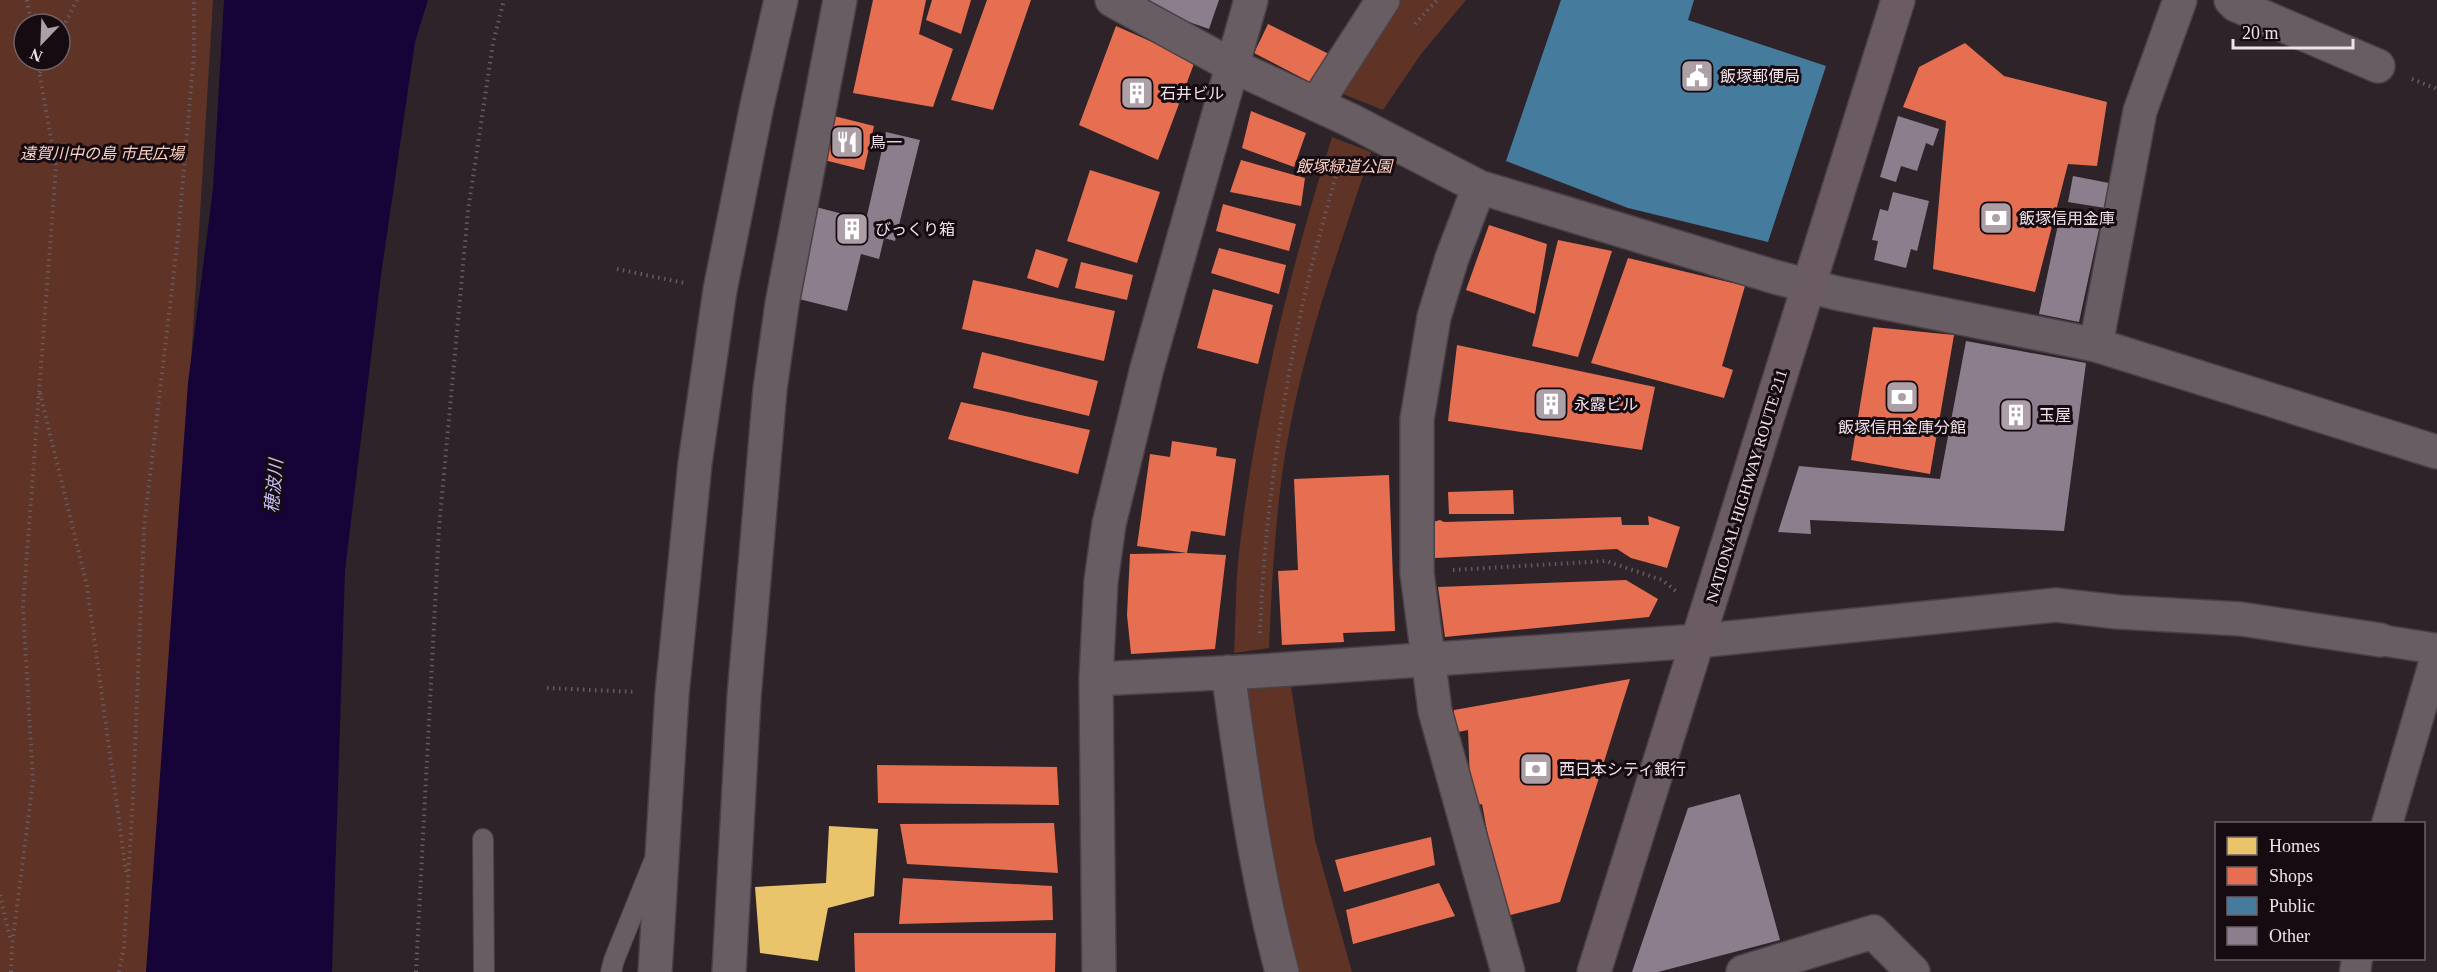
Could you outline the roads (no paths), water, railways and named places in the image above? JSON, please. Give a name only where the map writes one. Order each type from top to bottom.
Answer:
[{"type":"highway","name":"NATIONAL HIGHWAY ROUTE 211","points":[[1594,972],[1898,0]]},
{"type":"street","points":[[655,972],[672,694],[695,463],[720,290],[757,105],[781,0]]},
{"type":"street","points":[[729,972],[744,697],[770,389],[782,304],[840,0]]},
{"type":"street","points":[[1112,0],[1231,65],[1350,120],[1479,187],[1809,285],[2096,345],[2437,452]]},
{"type":"street","points":[[1099,972],[1096,679],[1101,581],[1109,524],[1147,368],[1251,0]]},
{"type":"street","points":[[1316,104],[1383,0]]},
{"type":"street","points":[[2096,345],[2140,111],[2180,0]]},
{"type":"street","points":[[2231,0],[2236,5],[2378,66]]},
{"type":"street","points":[[1479,187],[1452,258],[1434,316],[1419,407],[1417,573],[1436,711],[1508,972]]},
{"type":"street","points":[[1096,679],[1261,672],[1430,658],[1698,641],[2056,605],[2118,612],[2241,619],[2437,651],[2388,822]]},
{"type":"street","points":[[1228,672],[1243,779],[1282,972]]},
{"type":"street","points":[[1743,972],[1873,932],[1913,972]]},
{"type":"lane","points":[[483,839],[484,972]]},
{"type":"lane","points":[[611,972],[662,842]]},
{"type":"water","name":"穂波川","points":[[224,0],[428,0],[415,42],[381,275],[345,570],[332,972],[146,972],[188,383],[213,189]]},
{"type":"place","name":"飯塚郵便局","points":[[1697,76]]},
{"type":"place","name":"石井ビル","points":[[1137,93]]},
{"type":"place","name":"鳥一","points":[[847,142]]},
{"type":"place","name":"飯塚信用金庫","points":[[1996,218]]},
{"type":"place","name":"びっくり箱","points":[[852,229]]},
{"type":"place","name":"飯塚信用金庫分館","points":[[1902,397]]},
{"type":"place","name":"永露ビル","points":[[1551,404]]},
{"type":"place","name":"玉屋","points":[[2016,415]]},
{"type":"place","name":"西日本シティ銀行","points":[[1536,769]]},
{"type":"park label","name":"遠賀川中の島 市民広場","points":[[102,153]]},
{"type":"park label","name":"飯塚緑道公園","points":[[1344,166]]}]
